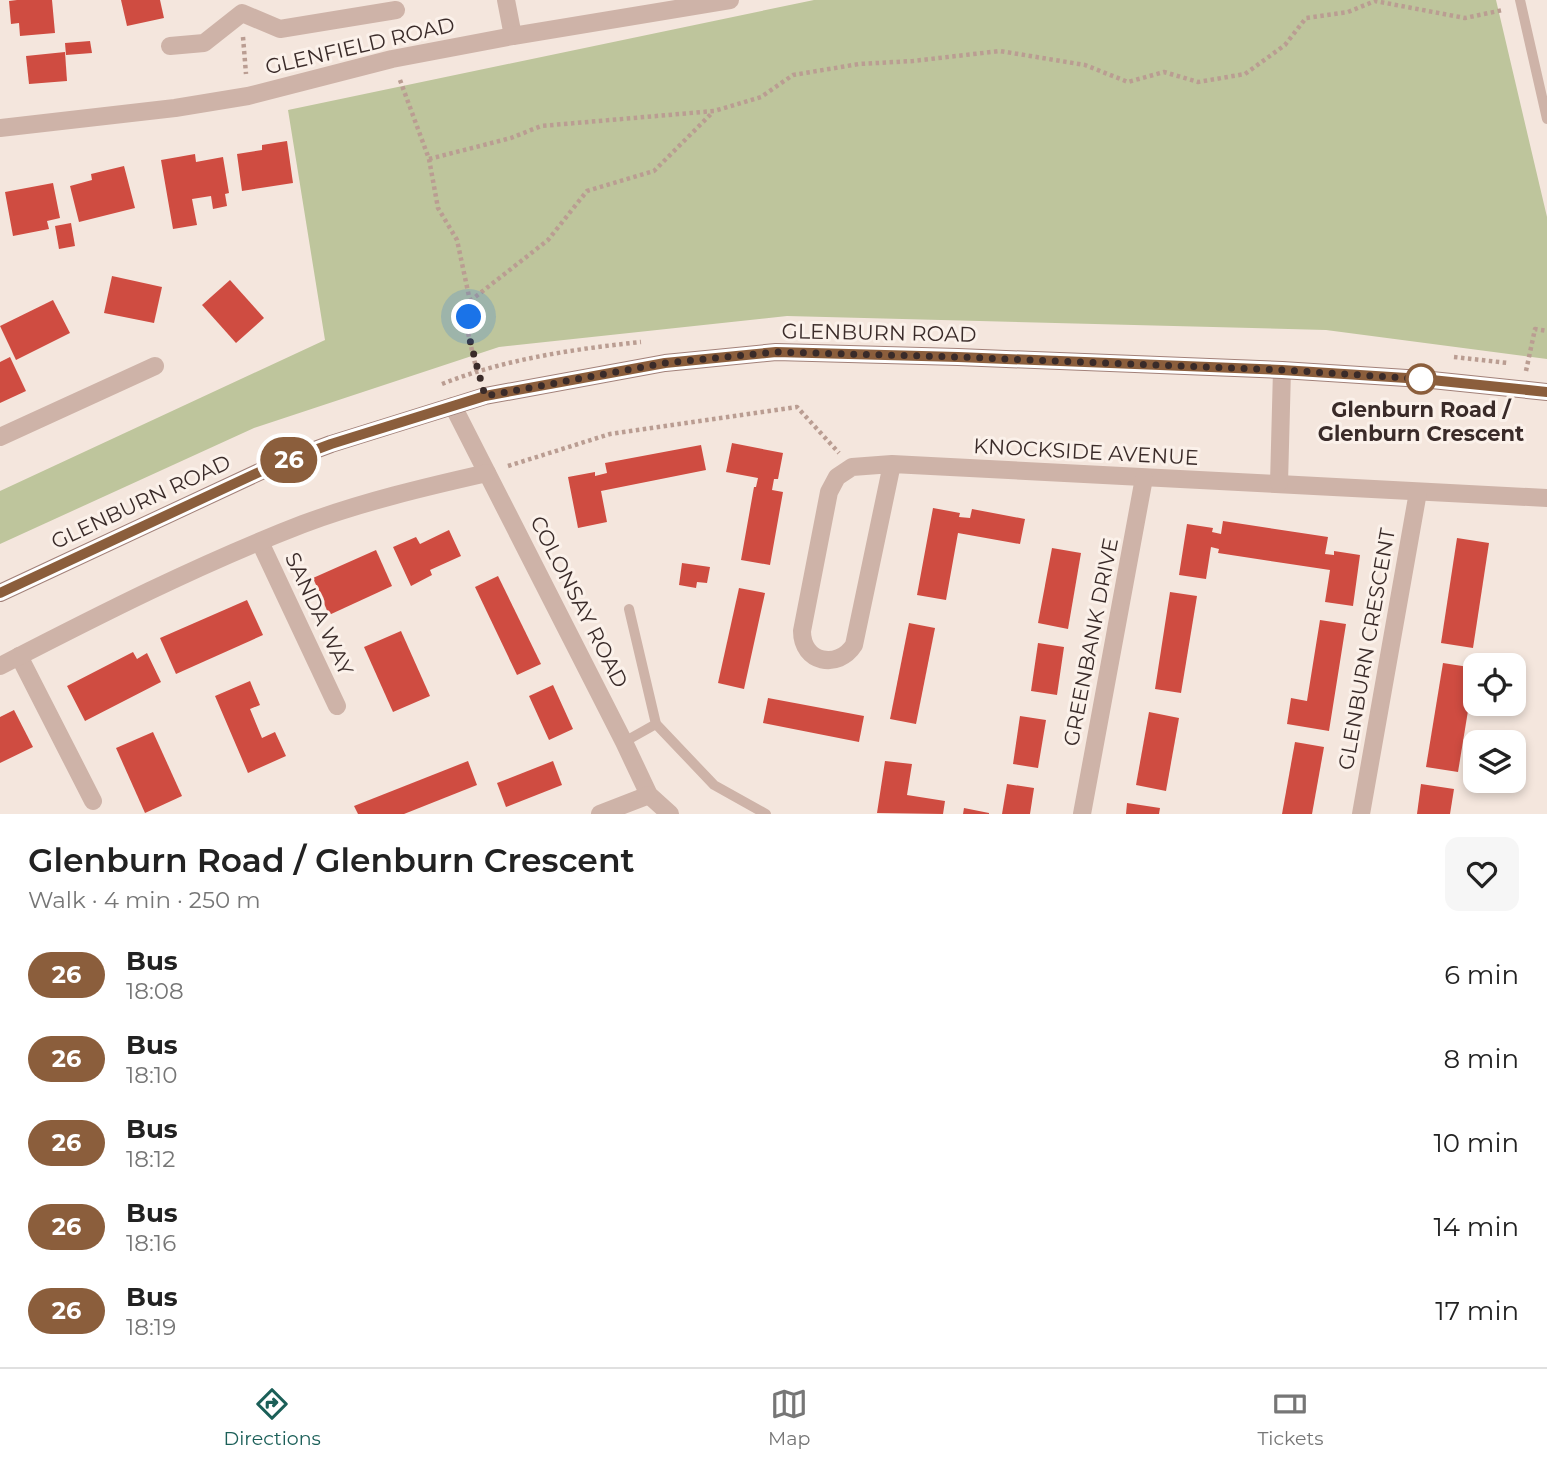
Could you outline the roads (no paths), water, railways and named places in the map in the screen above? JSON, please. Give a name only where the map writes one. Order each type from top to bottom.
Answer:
[{"type":"street","points":[[506,0],[513,36]]},
{"type":"street","name":"GLENFIELD ROAD","points":[[0,128],[176,108],[248,96],[392,59],[730,0]]},
{"type":"street","points":[[170,46],[204,43],[241,7],[280,29],[396,10]]},
{"type":"street","name":"GLENBURN ROAD","points":[[0,593],[272,466],[331,444],[485,396],[665,363],[776,352],[958,357],[1282,370],[1435,380],[1547,392]]},
{"type":"street","points":[[0,436],[155,366]]},
{"type":"street","points":[[1279,483],[1282,370]]},
{"type":"street","name":"COLONSAY ROAD","points":[[453,406],[649,795],[670,814]]},
{"type":"street","name":"KNOCKSIDE AVENUE","points":[[892,464],[854,645],[841,659],[822,660],[806,649],[802,631],[829,492],[837,477],[852,467],[892,464],[1547,498]]},
{"type":"street","name":"SANDA WAY","points":[[0,666],[143,594],[304,524],[361,505],[487,473]]},
{"type":"street","name":"GREENBANK DRIVE","points":[[1082,814],[1144,478]]},
{"type":"street","name":"GLENBURN CRESCENT","points":[[1361,814],[1418,492]]},
{"type":"street","name":"SANDA WAY","points":[[260,542],[337,706]]},
{"type":"street","points":[[19,656],[93,801]]},
{"type":"street","points":[[600,814],[649,795]]},
{"type":"lane","points":[[1521,3],[1547,119]]},
{"type":"lane","points":[[629,609],[656,724],[714,785],[766,814]]},
{"type":"lane","points":[[624,741],[656,724]]},
{"type":"place","name":"Glenburn Road / Glenburn Crescent","points":[[1421,379]]}]
